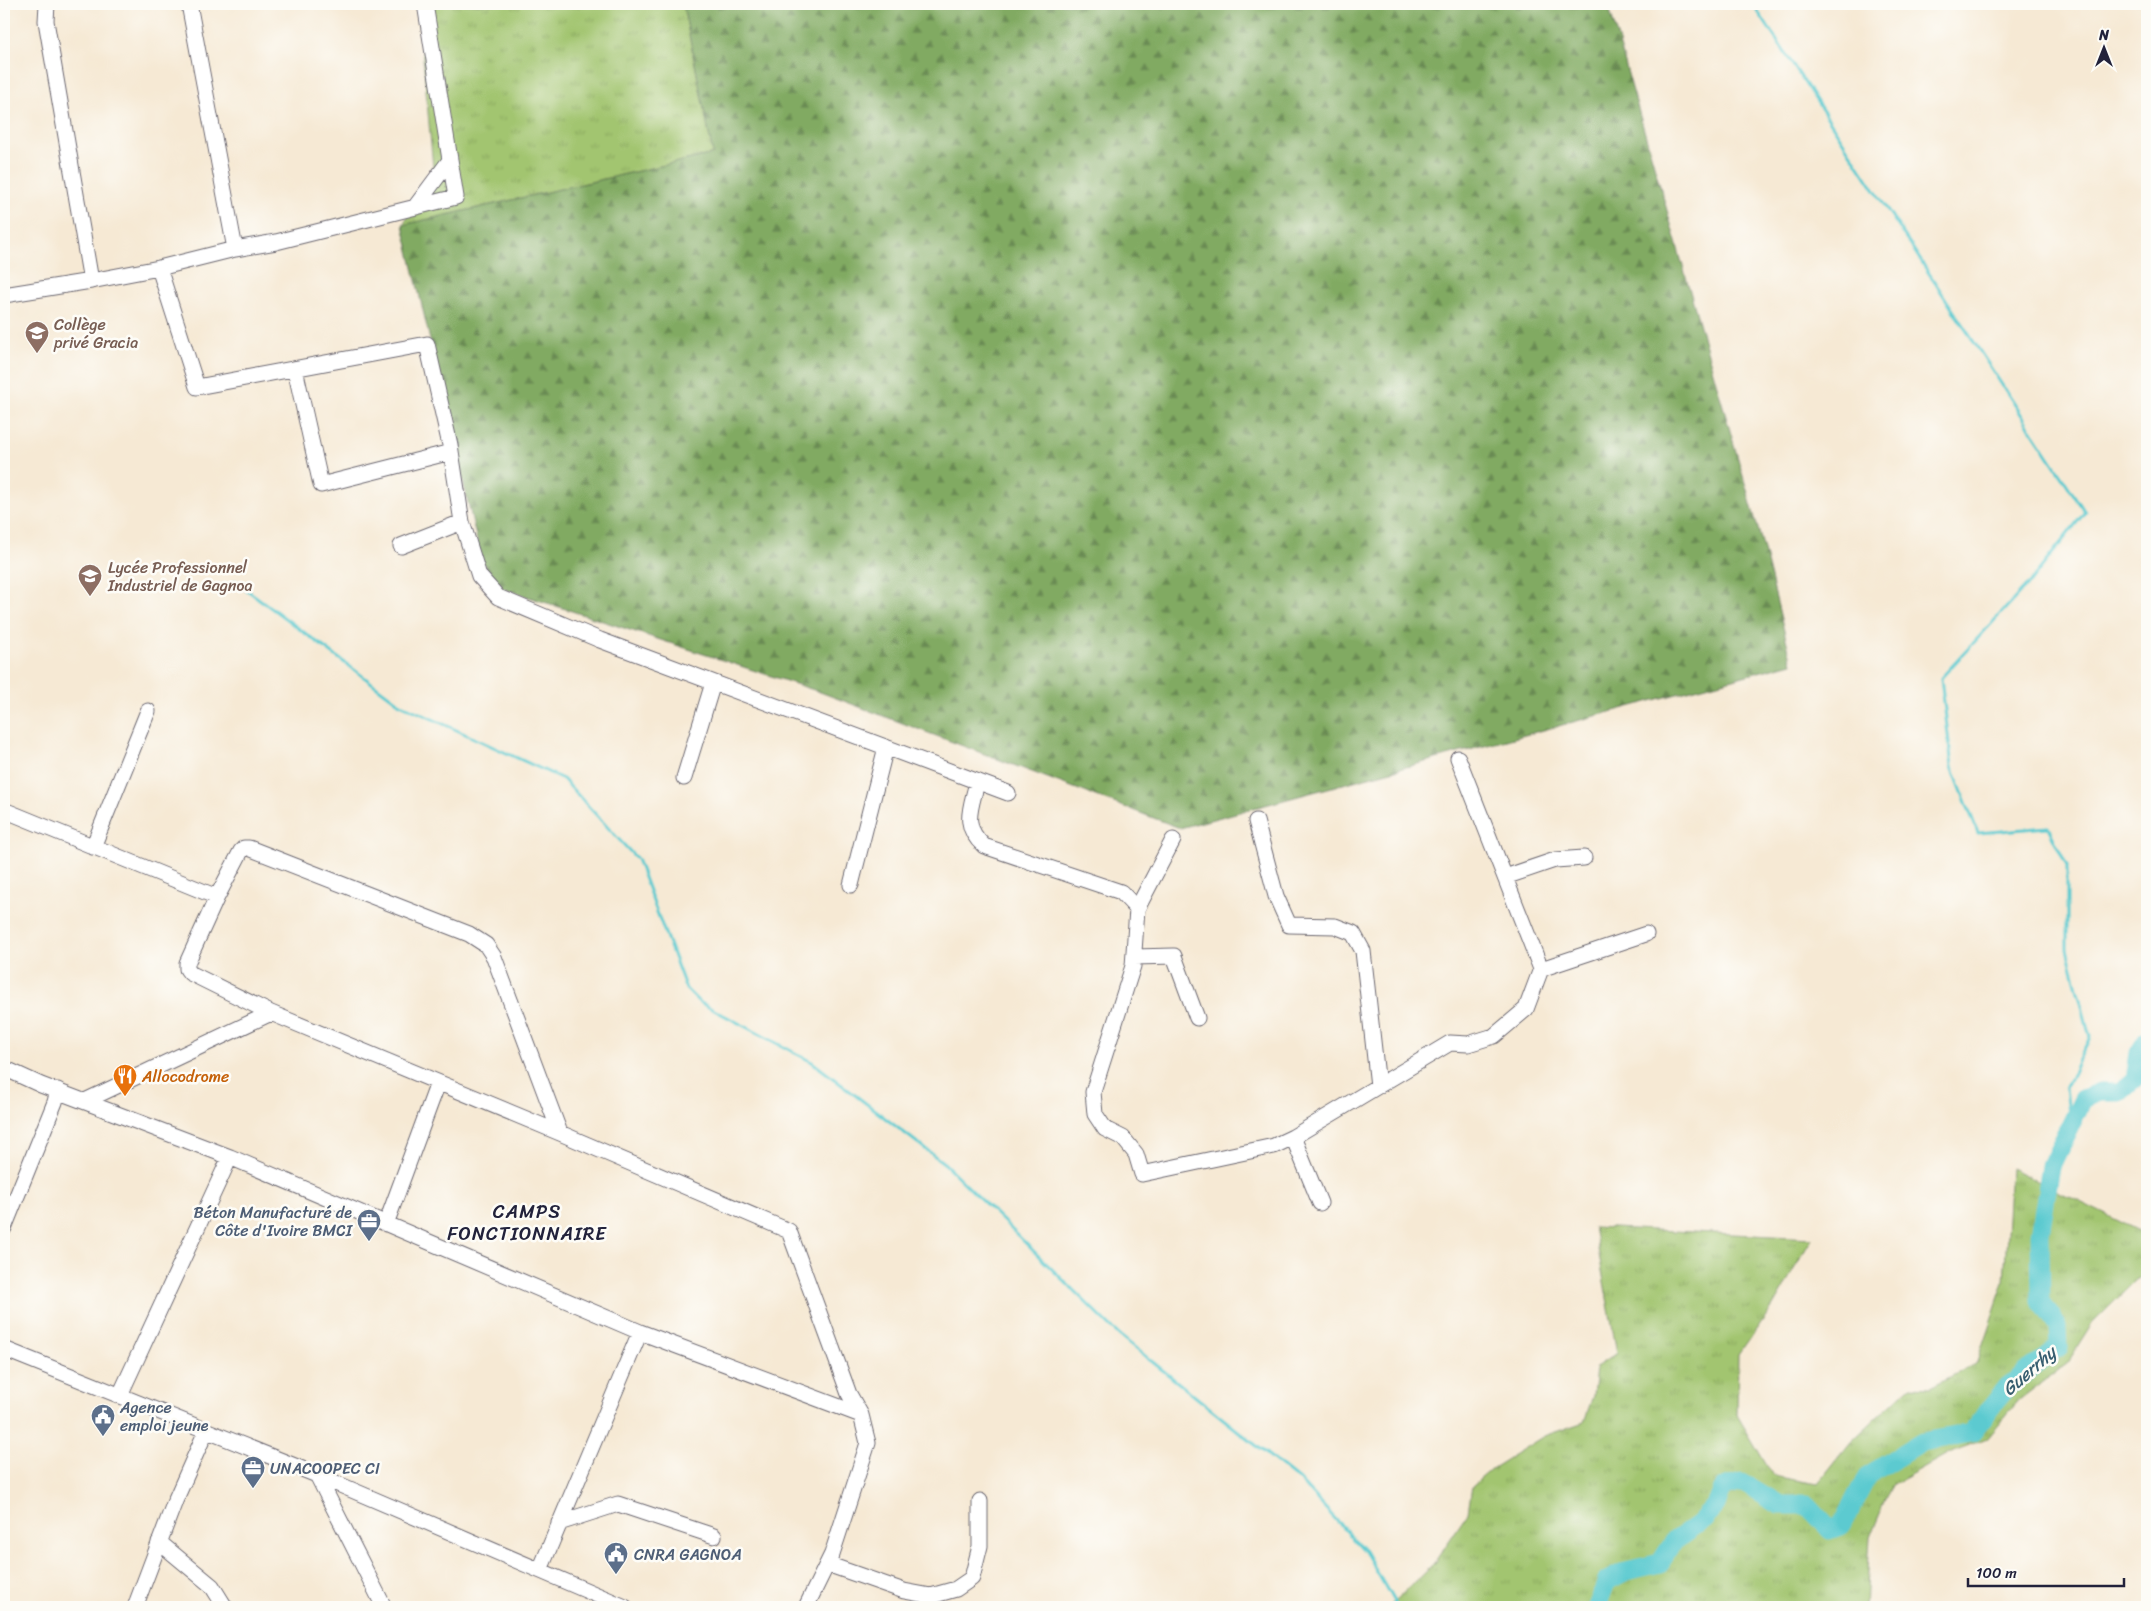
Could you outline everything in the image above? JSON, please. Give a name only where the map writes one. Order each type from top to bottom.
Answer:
[{"type":"street","points":[[47,4],[46,20],[91,282]]},
{"type":"street","points":[[189,4],[235,249]]},
{"type":"street","points":[[4,295],[91,282],[159,268],[235,249],[276,242],[456,197],[425,4]]},
{"type":"street","points":[[415,208],[450,160]]},
{"type":"street","points":[[159,268],[197,387],[427,344],[451,452],[462,522],[479,576],[498,597],[600,640],[1008,793]]},
{"type":"street","points":[[295,369],[321,484],[451,452]]},
{"type":"street","points":[[402,546],[462,522]]},
{"type":"street","points":[[684,778],[714,682]]},
{"type":"street","points":[[93,847],[148,711]]},
{"type":"street","points":[[851,885],[886,747]]},
{"type":"street","points":[[1173,840],[1137,910],[1133,966],[1093,1092],[1095,1114],[1105,1129],[1123,1138],[1136,1154],[1142,1174],[1274,1146],[1293,1137],[1450,1043],[1468,1044],[1494,1036],[1526,1009],[1541,969],[1458,758]]},
{"type":"street","points":[[977,782],[969,822],[974,836],[984,846],[1044,864],[1122,892],[1137,910]]},
{"type":"street","points":[[4,810],[217,897]]},
{"type":"street","points":[[1256,821],[1276,896],[1289,925],[1335,926],[1353,933],[1363,951],[1378,1086]]},
{"type":"street","points":[[560,1133],[494,957],[486,945],[469,934],[249,848],[244,848],[241,851],[217,897],[187,963],[187,969],[190,973],[271,1014],[560,1133],[789,1232],[849,1394],[861,1414],[868,1443],[827,1564],[806,1607]]},
{"type":"street","points":[[1505,877],[1555,860],[1584,858]]},
{"type":"street","points":[[1541,969],[1646,934]]},
{"type":"street","points":[[1134,958],[1174,956],[1197,1018]]},
{"type":"street","points":[[85,1101],[271,1014]]},
{"type":"street","points":[[4,1068],[41,1085],[230,1157],[640,1332],[861,1414]]},
{"type":"street","points":[[386,1224],[438,1083]]},
{"type":"street","points":[[4,1228],[55,1102],[58,1090]]},
{"type":"street","points":[[1293,1137],[1320,1203]]},
{"type":"street","points":[[120,1395],[230,1157]]},
{"type":"street","points":[[540,1570],[640,1332]]},
{"type":"street","points":[[4,1349],[317,1475],[624,1607]]},
{"type":"street","points":[[135,1607],[175,1501],[206,1431]]},
{"type":"street","points":[[317,1475],[384,1607]]},
{"type":"street","points":[[827,1564],[931,1596],[956,1589],[972,1578],[980,1546],[980,1501]]},
{"type":"street","points":[[559,1523],[618,1504],[714,1536]]},
{"type":"street","points":[[159,1542],[212,1586],[225,1607]]},
{"type":"green space","points":[[418,4],[683,4],[713,154],[403,225],[433,167]]},
{"type":"green space","points":[[683,4],[1608,4],[1763,546],[1792,663],[1180,828],[820,692],[495,586],[481,558],[403,225],[713,154]]},
{"type":"green space","points":[[2011,1168],[2147,1235],[2147,1273],[2136,1280],[2092,1324],[2068,1362],[2019,1400],[1987,1438],[1949,1453],[1892,1485],[1870,1537],[1866,1607],[1389,1607],[1434,1563],[1468,1513],[1472,1486],[1493,1468],[1544,1436],[1584,1422],[1593,1396],[1596,1367],[1617,1353],[1594,1227],[1812,1238],[1773,1306],[1738,1355],[1737,1415],[1773,1476],[1818,1484],[1854,1439],[1910,1386],[1930,1387],[1976,1364],[2004,1282]]},
{"type":"waterway","points":[[1753,4],[2085,512],[2030,582],[1941,678],[1952,767],[1978,833],[2048,827],[2067,866],[2067,949],[2090,1037],[2066,1087],[2070,1124]]},
{"type":"waterway","points":[[235,581],[400,704],[563,779],[637,859],[686,989],[699,1002],[812,1062],[945,1164],[1119,1335],[1299,1480],[1365,1551],[1397,1607]]},
{"type":"waterway","name":"Guerrhy","points":[[1597,1607],[1607,1581],[1626,1571],[1660,1563],[1675,1540],[1698,1524],[1716,1505],[1723,1488],[1742,1482],[1780,1505],[1807,1505],[1830,1530],[1841,1526],[1867,1476],[1922,1442],[1971,1433],[2008,1386],[2059,1347],[2058,1326],[2041,1301],[2040,1234],[2051,1166],[2083,1099],[2100,1092],[2120,1092],[2135,1079],[2139,1053],[2147,1040]]},
{"type":"place","name":"Collège privé Gracia","points":[[37,354]]},
{"type":"place","name":"Lycée Professionnel Industriel de Gagnoa","points":[[90,597]]},
{"type":"place","name":"Allocodrome","points":[[125,1097]]},
{"type":"place","name":"Béton Manufacturé de Côte d'Ivoire BMCI","points":[[369,1242]]},
{"type":"place","name":"Agence emploi jeune","points":[[103,1437]]},
{"type":"place","name":"UNACOOPEC CI","points":[[253,1489]]},
{"type":"place","name":"CNRA GAGNOA","points":[[616,1575]]},
{"type":"district","name":"CAMPS FONCTIONNAIRE","points":[[527,1222]]}]
